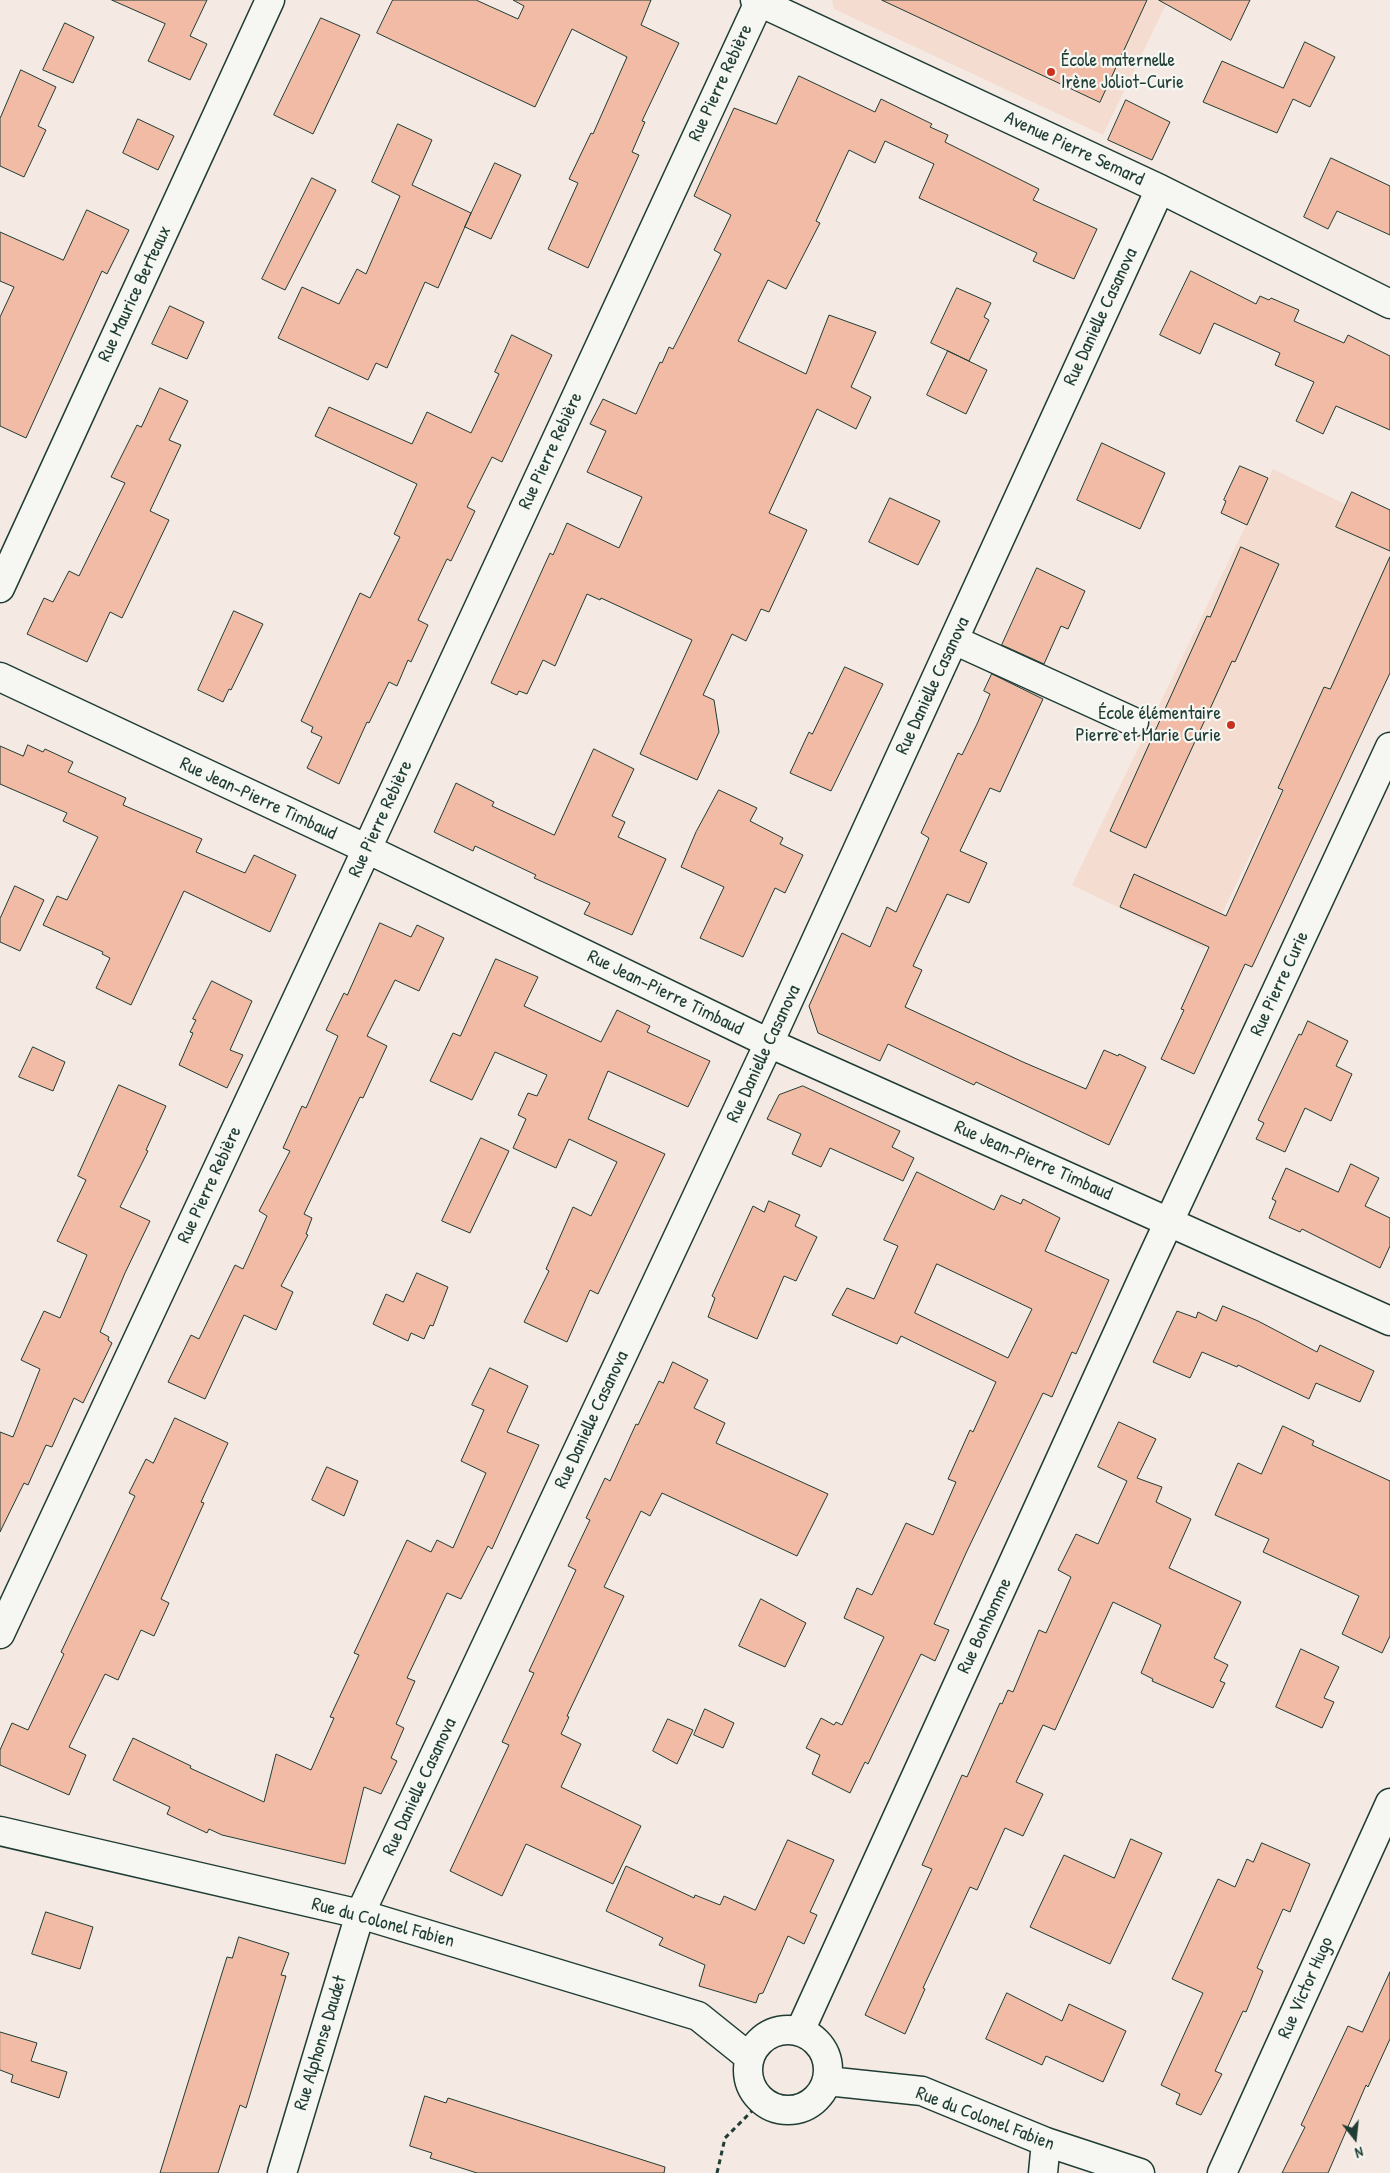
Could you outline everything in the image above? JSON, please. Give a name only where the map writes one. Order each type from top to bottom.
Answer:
[{"type":"street","name":"Rue Maurice Berteaux","points":[[0,588],[270,0]]},
{"type":"street","name":"Avenue Pierre Semard","points":[[758,0],[1160,189],[1390,304]]},
{"type":"street","name":"Rue Pierre Rebière","points":[[0,1634],[367,850],[758,0]]},
{"type":"street","name":"Rue Danielle Casanova","points":[[360,1914],[769,1043],[1160,189]]},
{"type":"street","points":[[954,640],[1134,722]]},
{"type":"street","name":"Rue Jean-Pierre Timbaud","points":[[0,677],[367,850],[769,1043],[1390,1321]]},
{"type":"street","name":"Rue Pierre Curie","points":[[1170,1221],[1390,747]]},
{"type":"street","name":"Rue Bonhomme","points":[[800,2031],[1170,1221]]},
{"type":"street","name":"Rue Victor Hugo","points":[[1222,2173],[1390,1803]]},
{"type":"street","name":"Rue du Colonel Fabien","points":[[0,1831],[360,1914],[698,2016],[749,2058]]},
{"type":"street","name":"Rue Alphonse Daudet","points":[[282,2173],[360,1914]]},
{"type":"street","points":[[787,2029],[800,2031],[816,2041],[826,2056],[829,2069],[827,2081],[816,2098],[800,2108],[786,2110],[774,2108],[762,2101],[754,2092],[749,2081],[749,2058],[755,2046],[775,2031],[787,2029]]},
{"type":"street","name":"Rue du Colonel Fabien","points":[[827,2081],[922,2091],[1046,2142],[1140,2173]]},
{"type":"street","points":[[1043,2173],[1046,2142]]},
{"type":"path","points":[[717,2173],[725,2138],[762,2101]]},
{"type":"shaded area","name":"École maternelle Irène Joliot-Curie","points":[[832,0],[1168,0],[1103,135],[834,9]]},
{"type":"shaded area","name":"École élémentaire Pierre et Marie Curie","points":[[1273,469],[1390,526],[1390,564],[1205,949],[1072,885]]},
{"type":"building","points":[[112,0],[207,0],[190,36],[207,44],[190,80],[148,61],[165,24]]},
{"type":"building","points":[[393,0],[476,0],[518,19],[524,6],[513,0],[651,0],[641,25],[679,43],[642,121],[645,122],[632,152],[639,155],[588,268],[548,249],[578,183],[569,179],[591,133],[593,134],[627,57],[572,29],[535,107],[377,33]]},
{"type":"building","points":[[882,0],[1147,0],[1100,102]]},
{"type":"building","points":[[1159,0],[1250,0],[1231,40]]},
{"type":"building","points":[[321,18],[360,35],[313,134],[274,115]]},
{"type":"building","points":[[65,23],[94,37],[73,83],[43,70]]},
{"type":"building","points":[[1305,42],[1335,57],[1310,107],[1293,99],[1277,133],[1203,102],[1222,61],[1283,88]]},
{"type":"building","points":[[21,70],[56,87],[38,126],[46,130],[24,177],[0,166],[0,119]]},
{"type":"building","points":[[799,76],[875,112],[881,99],[932,124],[930,127],[948,135],[945,142],[1039,189],[1033,200],[1097,229],[1074,279],[1033,261],[1037,253],[919,198],[934,164],[885,141],[875,163],[849,150],[816,221],[820,223],[786,289],[768,280],[738,341],[806,374],[829,315],[876,332],[851,387],[871,397],[856,429],[817,409],[769,513],[807,530],[769,612],[761,609],[746,641],[732,634],[703,695],[714,700],[719,732],[697,780],[640,754],[692,640],[601,598],[600,600],[587,594],[555,666],[543,660],[527,694],[519,691],[517,695],[491,683],[550,553],[553,555],[567,523],[619,548],[642,497],[587,472],[606,431],[590,424],[603,399],[636,414],[660,362],[662,363],[669,347],[673,349],[721,254],[714,250],[731,215],[694,196],[734,108],[776,124]]},
{"type":"building","points":[[1126,100],[1170,122],[1152,160],[1108,140]]},
{"type":"building","points":[[138,119],[174,136],[158,170],[123,153]]},
{"type":"building","points":[[398,124],[432,140],[412,185],[471,213],[438,288],[425,282],[387,368],[376,363],[368,380],[278,338],[302,287],[339,304],[357,269],[366,274],[400,196],[372,182]]},
{"type":"building","points":[[1331,158],[1390,186],[1390,235],[1337,211],[1328,229],[1304,217]]},
{"type":"building","points":[[495,163],[521,175],[491,239],[465,227]]},
{"type":"building","points":[[312,178],[336,190],[285,290],[262,279]]},
{"type":"building","points":[[87,210],[129,230],[107,274],[102,271],[26,438],[0,426],[0,317],[14,287],[0,281],[0,232],[63,260]]},
{"type":"building","points":[[1191,271],[1256,304],[1260,296],[1269,300],[1271,298],[1299,310],[1294,321],[1344,343],[1348,335],[1390,356],[1390,430],[1336,406],[1323,434],[1296,421],[1314,382],[1275,365],[1280,353],[1214,323],[1200,354],[1160,335]]},
{"type":"building","points":[[957,288],[991,303],[984,317],[989,320],[969,361],[931,343]]},
{"type":"building","points":[[170,306],[204,322],[187,359],[152,344]]},
{"type":"building","points":[[512,335],[552,355],[502,462],[492,457],[467,507],[475,511],[451,561],[447,559],[418,620],[428,625],[411,662],[408,660],[397,686],[389,682],[369,723],[367,722],[339,784],[307,768],[322,737],[311,732],[313,727],[301,721],[360,593],[370,598],[400,537],[394,534],[417,484],[315,436],[329,407],[412,444],[427,412],[471,433],[499,374],[495,372]]},
{"type":"building","points":[[948,351],[987,370],[966,414],[927,395]]},
{"type":"building","points":[[160,388],[188,401],[169,440],[181,445],[150,511],[169,520],[122,618],[110,612],[87,662],[27,634],[44,598],[53,602],[69,571],[79,576],[125,483],[111,477],[137,425],[141,427]]},
{"type":"building","points":[[1102,443],[1165,473],[1140,529],[1077,500]]},
{"type":"building","points":[[1240,466],[1268,478],[1247,525],[1221,513],[1226,501],[1224,500]]},
{"type":"building","points":[[1352,492],[1390,510],[1390,551],[1336,527]]},
{"type":"building","points":[[890,498],[940,521],[918,565],[869,542]]},
{"type":"building","points":[[1241,547],[1279,564],[1235,662],[1232,661],[1146,848],[1110,831],[1207,616],[1210,617]]},
{"type":"building","points":[[1390,557],[1390,673],[1252,967],[1245,964],[1194,1074],[1161,1059],[1184,1010],[1181,1009],[1209,947],[1120,907],[1134,874],[1226,916],[1283,790],[1278,788],[1324,687],[1330,689]]},
{"type":"building","points":[[1037,568],[1085,591],[1068,629],[1061,626],[1044,664],[1002,645]]},
{"type":"building","points":[[234,611],[263,624],[231,690],[229,689],[223,702],[198,690]]},
{"type":"building","points":[[845,667],[883,684],[831,791],[790,773],[809,732],[812,734]]},
{"type":"building","points":[[992,674],[1043,699],[1000,792],[990,788],[960,851],[987,863],[969,903],[947,894],[913,966],[922,970],[905,1007],[1086,1089],[1104,1050],[1118,1056],[1119,1054],[1146,1067],[1109,1145],[976,1082],[974,1085],[888,1044],[880,1061],[818,1033],[809,1006],[842,933],[870,947],[887,907],[896,912],[929,838],[921,833],[958,753],[962,755],[977,724],[990,694],[984,691]]},
{"type":"building","points":[[28,745],[43,752],[45,749],[73,762],[68,772],[126,798],[123,805],[202,839],[196,852],[245,873],[254,855],[296,875],[270,932],[184,891],[131,1005],[96,988],[110,958],[102,954],[103,952],[43,925],[57,896],[67,900],[98,837],[63,821],[67,813],[0,784],[0,746],[23,756]]},
{"type":"building","points":[[594,749],[634,769],[612,816],[625,822],[618,837],[666,859],[632,935],[584,914],[590,903],[534,878],[536,875],[475,846],[473,851],[434,832],[456,783],[494,802],[492,806],[554,835]]},
{"type":"building","points":[[719,790],[757,808],[750,821],[783,838],[780,844],[803,855],[785,893],[775,888],[743,957],[700,938],[724,887],[681,867],[696,832]]},
{"type":"building","points":[[15,886],[44,900],[20,951],[0,942],[0,919]]},
{"type":"building","points":[[380,923],[411,937],[417,925],[444,938],[419,991],[395,980],[367,1036],[387,1046],[363,1098],[360,1097],[304,1214],[312,1218],[306,1234],[308,1235],[281,1286],[293,1292],[276,1330],[244,1315],[205,1399],[168,1382],[191,1335],[199,1339],[235,1265],[243,1269],[267,1216],[259,1211],[290,1151],[283,1148],[302,1106],[306,1108],[338,1036],[326,1030],[344,993],[347,995]]},
{"type":"building","points":[[496,959],[538,977],[524,1006],[601,1042],[617,1010],[650,1026],[647,1032],[710,1061],[688,1107],[608,1071],[588,1119],[665,1154],[598,1294],[590,1290],[567,1342],[524,1322],[549,1271],[546,1269],[573,1207],[591,1216],[617,1162],[569,1139],[556,1168],[513,1148],[526,1119],[518,1115],[528,1093],[537,1096],[547,1075],[495,1052],[472,1100],[430,1081],[453,1033],[460,1036]]},
{"type":"building","points":[[212,981],[252,1001],[230,1050],[243,1055],[227,1088],[179,1065],[193,1033],[190,1032],[196,1020],[193,1019]]},
{"type":"building","points":[[1308,1021],[1348,1041],[1336,1066],[1352,1074],[1331,1121],[1305,1108],[1285,1152],[1256,1139],[1264,1123],[1258,1120],[1299,1034],[1301,1035]]},
{"type":"building","points":[[33,1047],[65,1062],[53,1091],[19,1077]]},
{"type":"building","points":[[119,1085],[166,1106],[146,1150],[148,1151],[120,1207],[150,1221],[100,1332],[109,1337],[108,1340],[112,1343],[83,1403],[74,1398],[52,1447],[46,1445],[28,1485],[24,1483],[0,1532],[0,1432],[13,1437],[40,1369],[21,1360],[44,1311],[60,1318],[87,1255],[57,1241],[86,1180],[78,1176]]},
{"type":"building","points":[[803,1086],[900,1131],[892,1147],[914,1158],[903,1181],[830,1148],[821,1167],[792,1154],[801,1134],[767,1119],[779,1095]]},
{"type":"building","points":[[481,1138],[509,1151],[470,1233],[442,1221]]},
{"type":"building","points":[[1351,1164],[1379,1178],[1365,1206],[1390,1218],[1390,1246],[1380,1268],[1302,1229],[1300,1232],[1269,1218],[1276,1201],[1272,1199],[1286,1168],[1338,1192]]},
{"type":"building","points":[[917,1172],[994,1210],[1001,1195],[1021,1204],[1023,1199],[1060,1218],[1045,1251],[1109,1280],[1076,1354],[1072,1352],[1052,1397],[1043,1393],[967,1551],[934,1624],[949,1630],[935,1661],[921,1654],[868,1764],[865,1762],[850,1793],[812,1774],[820,1755],[806,1748],[821,1718],[834,1725],[836,1722],[842,1725],[884,1637],[844,1618],[857,1588],[872,1595],[906,1523],[933,1535],[956,1482],[948,1479],[970,1430],[973,1432],[996,1382],[901,1336],[897,1344],[832,1315],[847,1288],[874,1299],[898,1246],[884,1240]],"holes":[[[937,1264],[1032,1309],[1008,1358],[915,1313]]]},
{"type":"building","points":[[769,1201],[800,1215],[795,1226],[817,1237],[796,1281],[784,1276],[757,1339],[708,1317],[715,1298],[712,1296],[753,1206],[764,1212]]},
{"type":"building","points":[[417,1273],[448,1287],[433,1326],[430,1325],[424,1339],[411,1333],[408,1341],[373,1324],[386,1294],[403,1302]]},
{"type":"building","points":[[1223,1306],[1258,1321],[1317,1352],[1320,1345],[1374,1371],[1360,1402],[1316,1383],[1309,1399],[1238,1365],[1237,1367],[1202,1352],[1190,1378],[1153,1362],[1177,1311],[1196,1318],[1198,1312],[1216,1321]]},
{"type":"building","points":[[673,1362],[708,1380],[694,1408],[725,1423],[716,1443],[828,1494],[797,1556],[662,1493],[650,1516],[641,1511],[604,1587],[624,1596],[567,1716],[569,1717],[561,1734],[581,1744],[561,1787],[641,1826],[613,1884],[526,1844],[502,1896],[450,1871],[509,1745],[502,1742],[534,1673],[529,1671],[576,1570],[568,1566],[590,1520],[586,1518],[605,1478],[610,1481],[636,1424],[638,1425],[659,1381],[663,1383]]},
{"type":"building","points":[[490,1368],[528,1386],[507,1432],[539,1445],[492,1549],[488,1546],[461,1599],[447,1593],[407,1678],[415,1681],[396,1724],[404,1728],[391,1758],[397,1761],[381,1794],[364,1787],[345,1864],[222,1835],[209,1829],[207,1833],[167,1814],[170,1807],[113,1780],[133,1738],[191,1766],[190,1768],[264,1802],[276,1754],[311,1770],[334,1718],[330,1717],[359,1655],[354,1653],[407,1540],[431,1552],[437,1540],[453,1548],[486,1473],[461,1461],[484,1410],[472,1405]]},
{"type":"building","points":[[175,1418],[228,1443],[201,1502],[204,1503],[161,1599],[169,1603],[154,1636],[141,1630],[118,1680],[105,1674],[69,1747],[86,1755],[69,1795],[0,1765],[0,1750],[12,1723],[28,1730],[64,1654],[61,1652],[135,1496],[129,1493],[146,1459],[153,1463]]},
{"type":"building","points":[[1119,1422],[1156,1439],[1137,1478],[1162,1487],[1156,1502],[1191,1519],[1169,1568],[1241,1602],[1214,1658],[1228,1665],[1220,1681],[1225,1683],[1213,1708],[1152,1681],[1153,1679],[1141,1673],[1161,1625],[1113,1602],[1055,1730],[1043,1725],[1016,1782],[1043,1794],[1023,1836],[1005,1828],[977,1890],[970,1887],[923,1988],[925,1989],[905,2034],[865,2015],[932,1869],[922,1865],[962,1775],[967,1777],[1000,1703],[1002,1704],[1008,1690],[1013,1692],[1039,1630],[1046,1633],[1071,1577],[1058,1570],[1076,1534],[1098,1544],[1127,1481],[1098,1467]]},
{"type":"building","points":[[1283,1426],[1314,1441],[1312,1445],[1390,1481],[1390,1636],[1382,1653],[1342,1634],[1359,1596],[1263,1552],[1269,1539],[1215,1515],[1238,1463],[1261,1474]]},
{"type":"building","points":[[327,1467],[358,1481],[344,1516],[312,1500]]},
{"type":"building","points":[[761,1599],[806,1623],[785,1667],[739,1646]]},
{"type":"building","points":[[1301,1649],[1339,1667],[1324,1698],[1334,1702],[1322,1728],[1276,1707]]},
{"type":"building","points":[[705,1709],[734,1723],[723,1748],[694,1735]]},
{"type":"building","points":[[668,1719],[693,1730],[677,1764],[653,1751]]},
{"type":"building","points":[[1131,1839],[1162,1853],[1110,1964],[1030,1927],[1064,1855],[1114,1878]]},
{"type":"building","points":[[788,1840],[834,1860],[810,1912],[817,1915],[804,1944],[788,1936],[763,1993],[759,1994],[756,2003],[699,1986],[705,1965],[659,1945],[663,1938],[606,1911],[626,1866],[694,1898],[695,1895],[720,1905],[724,1896],[755,1910]]},
{"type":"building","points":[[1262,1843],[1310,1864],[1290,1912],[1283,1909],[1257,1968],[1263,1971],[1246,2012],[1243,2011],[1215,2071],[1222,2074],[1201,2115],[1176,2104],[1180,2094],[1161,2085],[1203,1993],[1172,1979],[1218,1879],[1235,1887],[1247,1859],[1253,1862]]},
{"type":"building","points":[[46,1912],[93,1927],[80,1969],[32,1954]]},
{"type":"building","points":[[239,1937],[289,1953],[281,1975],[286,1976],[246,2108],[240,2105],[218,2173],[160,2173],[227,1957],[232,1958]]},
{"type":"building","points":[[1390,1972],[1390,2039],[1368,2087],[1366,2085],[1328,2173],[1282,2173],[1305,2127],[1301,2125],[1348,2026],[1362,2032]]},
{"type":"building","points":[[1007,1993],[1062,2021],[1069,2004],[1126,2031],[1103,2082],[1046,2056],[1042,2065],[986,2039]]},
{"type":"building","points":[[0,2032],[37,2043],[31,2061],[67,2072],[59,2098],[11,2082],[13,2075],[0,2070]]},
{"type":"building","points":[[425,2096],[446,2103],[448,2098],[665,2167],[664,2173],[477,2173],[430,2158],[432,2153],[410,2146]]},
{"type":"place","name":"École maternelle Irène Joliot-Curie","points":[[1051,72]]},
{"type":"place","name":"École élémentaire Pierre et Marie Curie","points":[[1231,725]]}]
